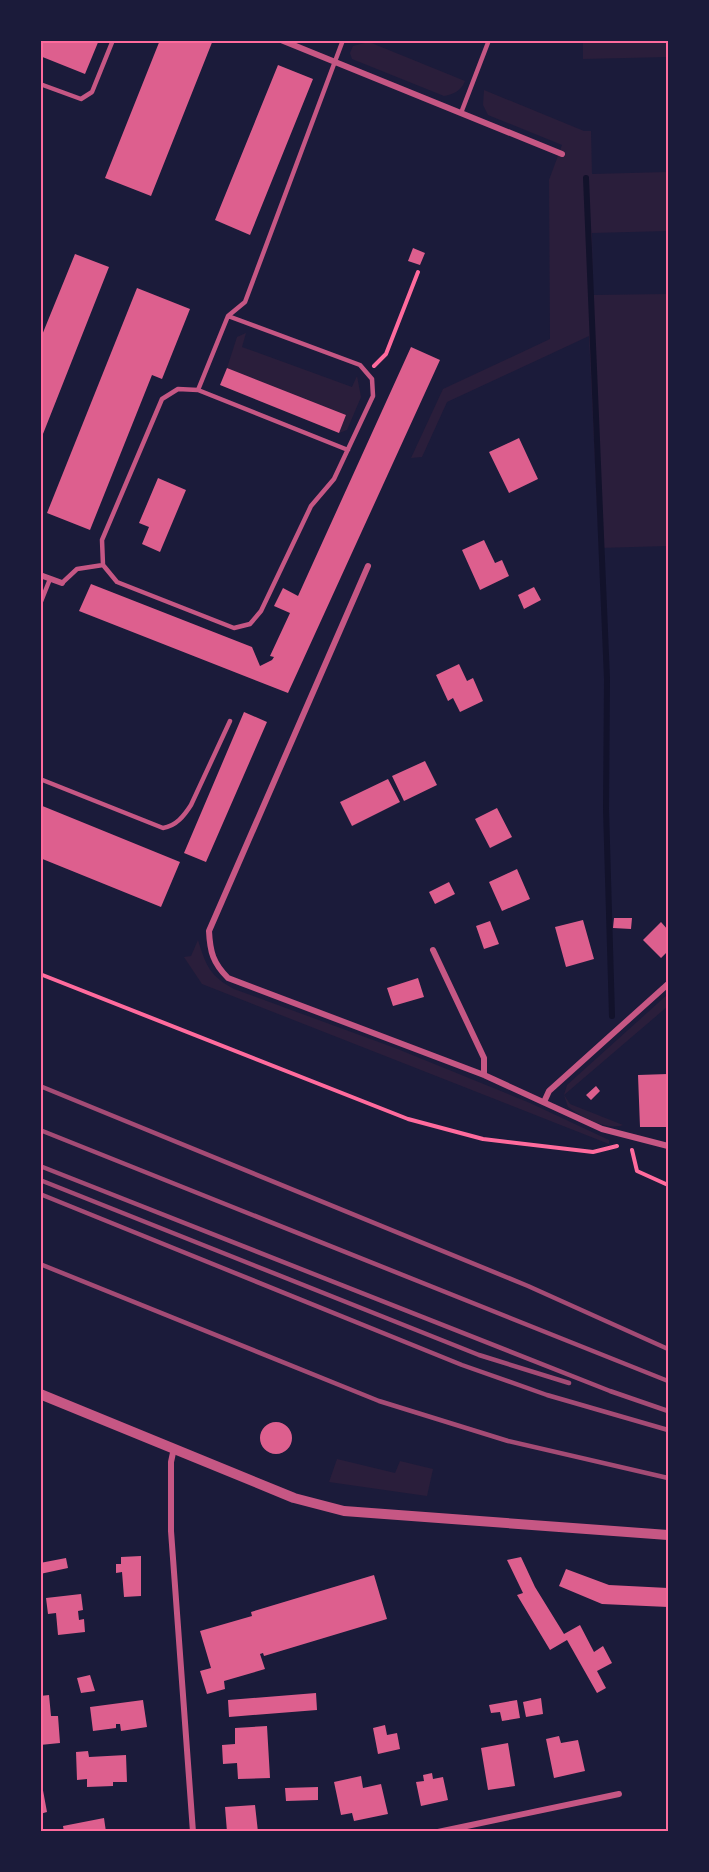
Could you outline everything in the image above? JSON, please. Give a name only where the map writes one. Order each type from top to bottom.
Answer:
[{"type":"street","points":[[281,40],[562,154]]},
{"type":"street","points":[[368,566],[209,931],[210,953],[216,966],[228,978],[484,1075],[602,1129],[669,1146]]},
{"type":"street","points":[[40,575],[62,583]]},
{"type":"street","points":[[434,950],[484,1058],[484,1075]]},
{"type":"street","points":[[544,1102],[549,1091],[669,984]]},
{"type":"street","points":[[40,1394],[294,1497],[344,1511],[669,1534]]},
{"type":"street","points":[[174,1448],[171,1462],[171,1531],[193,1832]]},
{"type":"street","points":[[438,1832],[619,1794]]},
{"type":"lane","points":[[40,84],[81,99],[92,93],[113,40]]},
{"type":"lane","points":[[198,390],[228,316],[245,302],[343,40]]},
{"type":"lane","points":[[461,113],[489,40]]},
{"type":"lane","points":[[228,316],[360,365],[372,379],[373,396],[348,450],[334,479],[311,506],[261,611],[250,624],[234,628],[117,582],[103,565],[102,540],[162,399],[178,389],[198,390],[348,450]]},
{"type":"lane","points":[[62,583],[77,569],[103,565]]},
{"type":"lane","points":[[40,604],[50,579]]},
{"type":"lane","points":[[40,779],[163,828],[171,827],[185,816],[230,721]]},
{"type":"path","points":[[368,373],[386,354],[418,272]]},
{"type":"path","points":[[40,974],[408,1119],[483,1139],[593,1152],[615,1147],[629,1135],[637,1171],[669,1185]]},
{"type":"shaded area","points":[[583,41],[668,41],[668,57],[583,59]]},
{"type":"shaded area","points":[[369,42],[465,81],[457,92],[444,96],[352,59],[350,53],[353,46]]},
{"type":"shaded area","points":[[484,90],[584,131],[591,131],[592,174],[668,172],[668,231],[592,233],[593,295],[668,294],[668,546],[599,548],[589,336],[447,402],[422,457],[411,458],[443,389],[550,339],[549,180],[562,145],[488,115],[483,105]]},
{"type":"shaded area","points":[[246,333],[242,347],[352,387],[357,376],[361,397],[347,430],[339,433],[346,415],[227,368],[237,337]]},
{"type":"shaded area","points":[[198,940],[214,975],[234,989],[395,1048],[530,1103],[609,1140],[609,1144],[202,984],[184,957],[191,956]]},
{"type":"shaded area","points":[[668,994],[668,1006],[564,1095],[567,1085]]},
{"type":"shaded area","points":[[564,1095],[570,1104],[623,1125],[602,1125],[587,1119],[568,1107]]},
{"type":"shaded area","points":[[337,1459],[395,1473],[400,1461],[433,1469],[427,1496],[329,1482]]},
{"type":"building","points":[[40,40],[99,40],[85,74],[40,56]]},
{"type":"building","points":[[160,40],[213,40],[151,196],[105,178]]},
{"type":"building","points":[[278,65],[313,79],[250,235],[215,220]]},
{"type":"building","points":[[413,248],[425,253],[420,265],[408,261]]},
{"type":"building","points":[[75,254],[109,267],[41,439],[40,340]]},
{"type":"building","points":[[137,288],[190,309],[162,379],[152,375],[90,530],[47,513]]},
{"type":"building","points":[[411,347],[440,360],[288,693],[79,611],[91,584],[252,647],[260,666],[272,660],[274,657],[270,656],[290,613],[274,606],[283,588],[298,596]]},
{"type":"building","points":[[227,368],[346,415],[339,433],[220,385]]},
{"type":"building","points":[[519,438],[538,479],[509,493],[489,452]]},
{"type":"building","points":[[158,478],[186,490],[160,552],[142,544],[149,527],[139,523]]},
{"type":"building","points":[[484,540],[495,563],[502,560],[509,576],[480,590],[462,550]]},
{"type":"building","points":[[534,587],[541,600],[524,609],[518,595]]},
{"type":"building","points":[[459,664],[467,681],[473,678],[483,701],[460,712],[453,698],[448,701],[436,675]]},
{"type":"building","points":[[244,712],[267,722],[206,862],[184,853]]},
{"type":"building","points":[[425,761],[437,785],[404,801],[392,776]]},
{"type":"building","points":[[388,779],[400,802],[352,826],[340,802]]},
{"type":"building","points":[[40,805],[180,862],[161,907],[40,858]]},
{"type":"building","points":[[497,808],[512,837],[490,848],[475,819]]},
{"type":"building","points":[[517,869],[530,899],[502,911],[489,882]]},
{"type":"building","points":[[449,882],[455,894],[435,904],[429,892]]},
{"type":"building","points":[[614,918],[632,918],[631,929],[613,928]]},
{"type":"building","points":[[583,920],[594,959],[566,967],[555,927]]},
{"type":"building","points":[[490,921],[499,944],[484,949],[476,926]]},
{"type":"building","points":[[661,922],[668,930],[668,951],[661,958],[643,940]]},
{"type":"building","points":[[418,978],[424,997],[393,1006],[387,988]]},
{"type":"building","points":[[668,1074],[668,1127],[640,1127],[638,1075]]},
{"type":"building","points":[[596,1086],[600,1091],[591,1100],[586,1095]]},
{"type":"building","points":[[276,1422],[287,1427],[292,1438],[287,1449],[276,1454],[265,1449],[260,1438],[265,1427]]},
{"type":"building","points":[[141,1556],[141,1596],[124,1597],[122,1572],[116,1573],[116,1564],[121,1564],[121,1557]]},
{"type":"building","points":[[521,1557],[535,1587],[564,1634],[580,1625],[594,1652],[603,1646],[612,1663],[597,1671],[606,1688],[597,1693],[567,1640],[550,1650],[517,1595],[523,1593],[507,1560]]},
{"type":"building","points":[[66,1558],[68,1568],[40,1574],[40,1563]]},
{"type":"building","points":[[566,1569],[609,1585],[668,1588],[668,1607],[602,1604],[559,1586]]},
{"type":"building","points":[[374,1575],[387,1619],[264,1656],[263,1653],[260,1654],[265,1669],[224,1681],[225,1689],[207,1694],[200,1671],[211,1668],[200,1631],[252,1616],[251,1612]]},
{"type":"building","points":[[81,1594],[83,1610],[78,1611],[79,1620],[84,1619],[85,1632],[58,1635],[56,1613],[48,1614],[46,1598]]},
{"type":"building","points":[[90,1675],[95,1691],[81,1693],[77,1678]]},
{"type":"building","points":[[316,1693],[317,1710],[229,1717],[228,1700]]},
{"type":"building","points":[[49,1695],[51,1716],[58,1716],[60,1743],[40,1745],[40,1696]]},
{"type":"building","points":[[541,1698],[543,1714],[526,1717],[523,1702]]},
{"type":"building","points":[[143,1700],[147,1727],[121,1731],[120,1724],[116,1724],[116,1728],[93,1731],[90,1707]]},
{"type":"building","points":[[517,1700],[520,1718],[502,1721],[500,1712],[491,1713],[489,1705]]},
{"type":"building","points":[[385,1725],[387,1735],[397,1733],[400,1749],[378,1754],[373,1728]]},
{"type":"building","points":[[267,1726],[270,1778],[238,1779],[237,1763],[223,1764],[222,1745],[235,1744],[235,1728]]},
{"type":"building","points":[[559,1736],[561,1743],[578,1740],[585,1771],[554,1778],[546,1739]]},
{"type":"building","points":[[508,1743],[515,1786],[488,1790],[481,1748]]},
{"type":"building","points":[[88,1751],[89,1757],[126,1755],[127,1782],[113,1782],[113,1786],[87,1787],[87,1779],[77,1780],[76,1752]]},
{"type":"building","points":[[432,1773],[433,1779],[443,1777],[448,1800],[421,1806],[416,1782],[424,1781],[423,1775]]},
{"type":"building","points":[[361,1776],[363,1788],[381,1784],[388,1814],[354,1821],[352,1813],[341,1815],[334,1782]]},
{"type":"building","points":[[42,1785],[47,1812],[40,1814],[40,1786]]},
{"type":"building","points":[[318,1787],[318,1800],[286,1801],[285,1788]]},
{"type":"building","points":[[255,1805],[258,1832],[227,1832],[225,1807]]},
{"type":"building","points":[[104,1818],[106,1832],[64,1832],[63,1826]]},
{"type":"waterway","points":[[586,178],[607,679],[606,809],[612,1016]]},
{"type":"railway","points":[[40,1086],[528,1286],[668,1349]]},
{"type":"railway","points":[[40,1130],[668,1381]]},
{"type":"railway","points":[[40,1166],[610,1391],[668,1411]]},
{"type":"railway","points":[[40,1180],[479,1355],[569,1383]]},
{"type":"railway","points":[[40,1194],[462,1365],[547,1395],[668,1430]]},
{"type":"railway","points":[[40,1264],[379,1401],[508,1441],[668,1478]]}]
